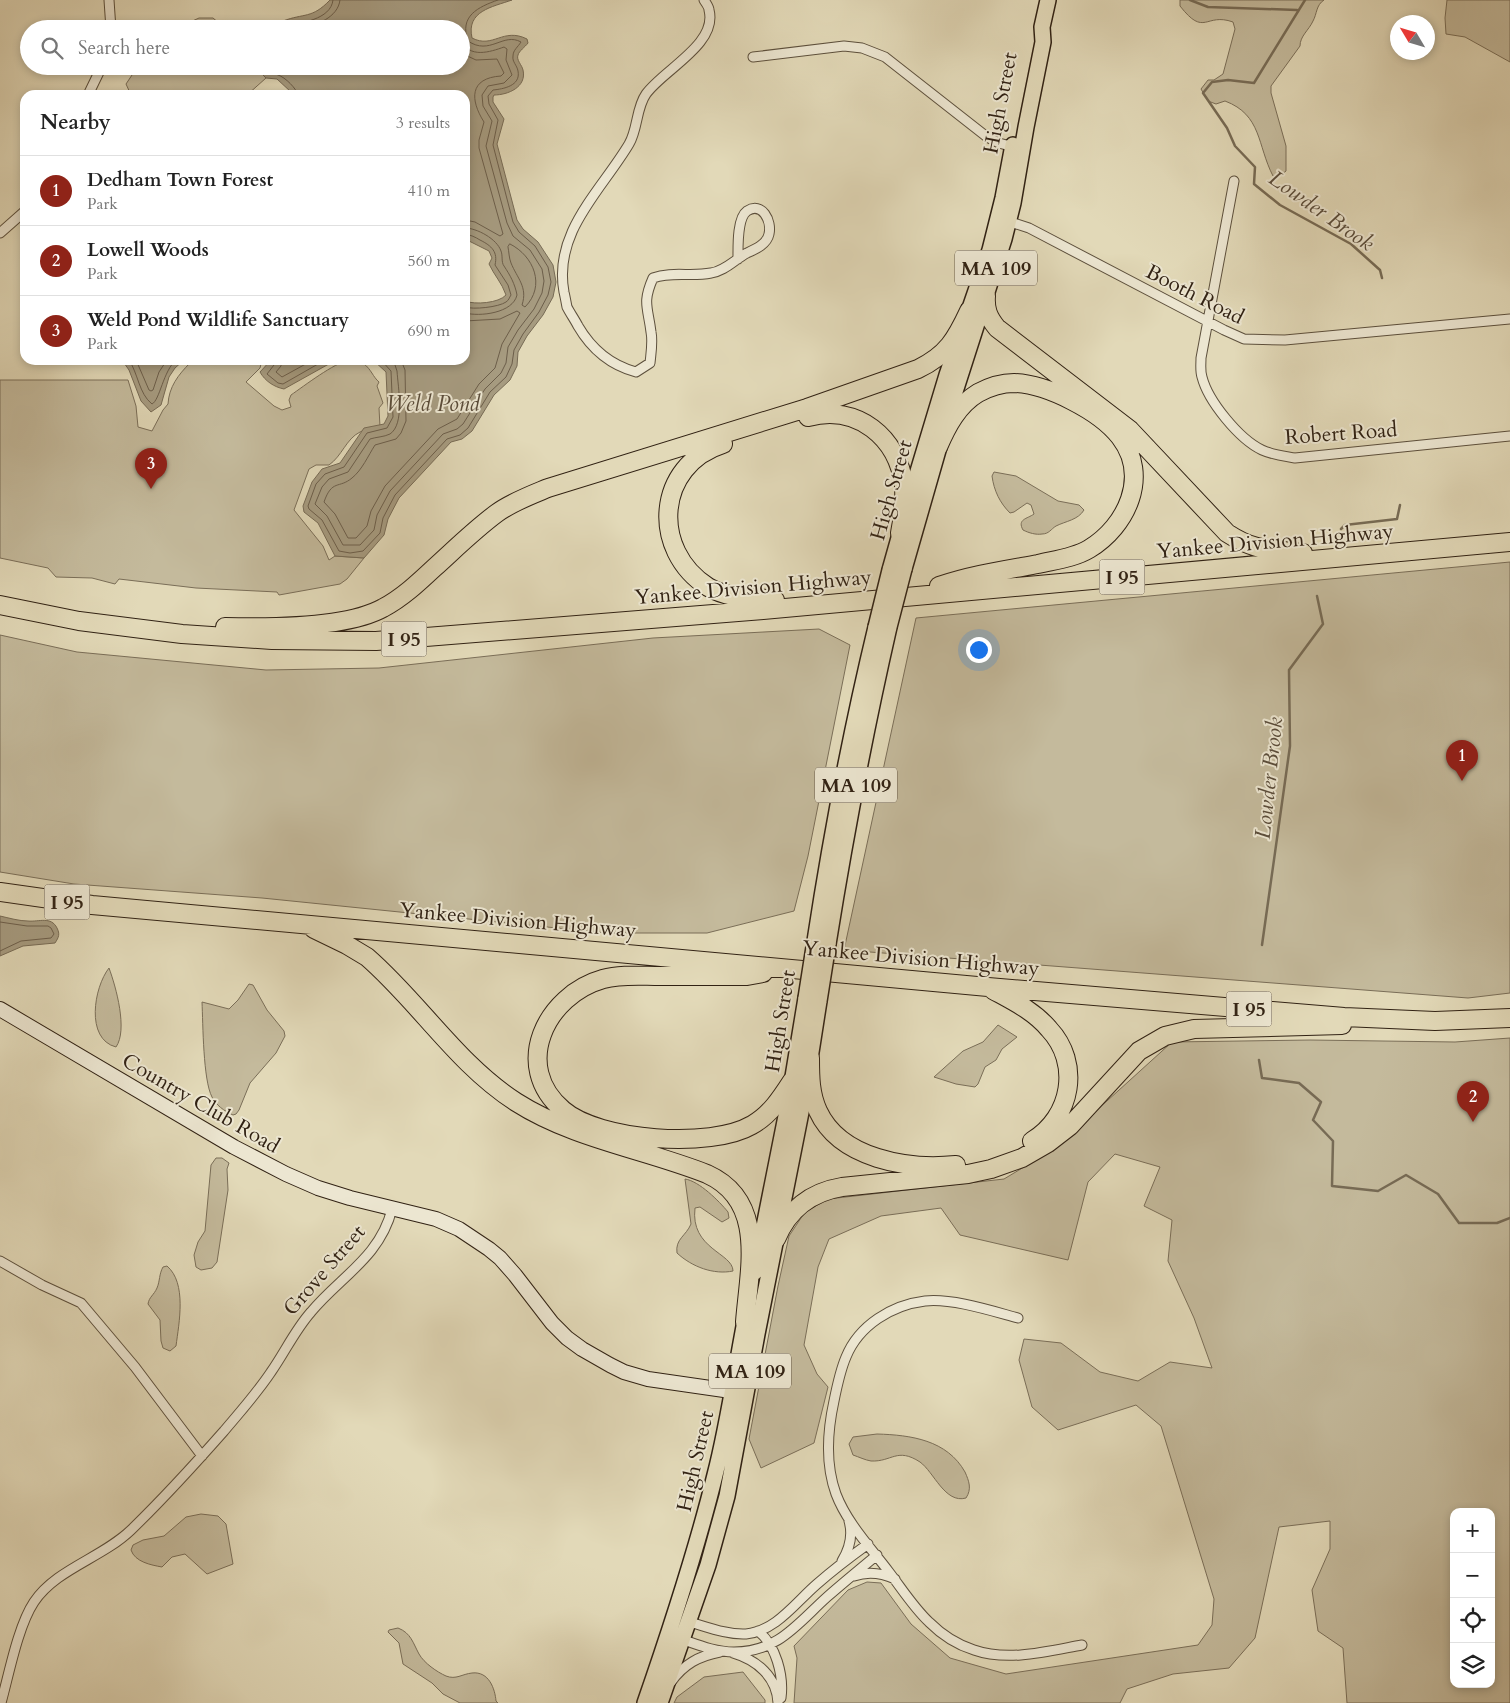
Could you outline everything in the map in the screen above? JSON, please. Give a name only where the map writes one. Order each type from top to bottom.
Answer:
[{"type":"highway","points":[[986,296],[986,311],[990,320],[997,328],[1130,430],[1227,533],[1257,548],[1333,558]]},
{"type":"highway","points":[[166,633],[215,627],[280,626],[332,622],[376,612],[404,595],[481,526],[510,505],[548,488],[807,408],[918,369],[933,361],[950,346],[969,311]]},
{"type":"highway","points":[[911,596],[957,580],[1066,558],[1088,550],[1110,534],[1119,523],[1129,506],[1133,492],[1134,473],[1130,455],[1121,438],[1112,428],[1081,406],[1033,386],[1005,384],[991,387],[977,394],[966,402],[956,414],[938,447]]},
{"type":"highway","points":[[810,605],[726,595],[698,579],[686,566],[679,556],[672,538],[668,519],[668,506],[676,480],[693,460],[716,446],[809,416],[832,413],[849,416],[870,426],[880,434],[899,466],[904,493],[900,533]]},
{"type":"highway","name":"Yankee Division Highway","points":[[0,605],[79,621],[166,633],[272,640],[383,640],[810,605],[1510,542]]},
{"type":"highway","name":"Yankee Division Highway","points":[[0,892],[85,904],[988,987],[1390,1020],[1450,1021],[1510,1018]]},
{"type":"highway","points":[[302,923],[367,957],[476,1070],[516,1101],[568,1128],[707,1174],[729,1188],[745,1210],[750,1232],[745,1322]]},
{"type":"highway","points":[[792,968],[747,976],[623,976],[595,982],[569,996],[553,1012],[542,1032],[538,1046],[538,1057],[541,1078],[548,1093],[569,1115],[579,1121],[599,1128],[652,1138],[705,1138],[751,1126],[768,1114],[792,1081]]},
{"type":"highway","points":[[810,1058],[811,1088],[819,1114],[831,1131],[855,1148],[891,1160],[928,1166],[973,1162],[1014,1150],[1035,1139],[1051,1126],[1057,1118],[1067,1093],[1068,1069],[1061,1046],[1044,1023],[1028,1009],[988,987]]},
{"type":"highway","points":[[776,1239],[793,1211],[809,1198],[821,1192],[842,1187],[968,1174],[1007,1164],[1031,1154],[1048,1144],[1070,1126],[1139,1051],[1165,1036],[1194,1029],[1331,1027],[1390,1020]]},
{"type":"main road","name":"High Street","points":[[645,1703],[676,1637],[689,1622],[727,1496],[810,1058],[813,999],[835,816],[897,570],[986,296],[1004,220],[1018,148],[1035,41],[1042,27],[1048,0]]},
{"type":"main road","name":"High Street","points":[[897,570],[900,533],[947,375],[990,250],[1004,220]]},
{"type":"main road","name":"High Street","points":[[661,1702],[676,1637],[674,1617],[703,1523],[716,1473],[792,1081],[813,999]]},
{"type":"street","points":[[110,0],[110,20]]},
{"type":"street","points":[[704,0],[709,10],[710,23],[704,38],[654,83],[644,97],[630,142],[587,205],[567,242],[562,279],[567,307],[581,331],[596,350],[610,362],[621,368],[636,372],[650,363],[652,332],[646,306],[648,291],[654,278],[664,274],[709,274],[724,270],[738,259],[762,246],[769,236],[770,223],[765,213],[758,208],[748,210],[742,215],[739,230],[738,259]]},
{"type":"street","points":[[753,57],[844,46],[854,46],[870,50],[892,62],[987,138],[999,144],[1018,148]]},
{"type":"street","points":[[90,90],[98,75]]},
{"type":"street","name":"Robert Road","points":[[1234,181],[1201,358],[1201,375],[1206,390],[1221,414],[1243,436],[1260,450],[1276,456],[1295,458],[1510,436]]},
{"type":"street","points":[[0,233],[20,215]]},
{"type":"street","name":"Booth Road","points":[[1004,220],[1028,228],[1244,339],[1285,340],[1510,320]]},
{"type":"street","name":"Country Club Road","points":[[0,1009],[274,1168],[318,1188],[392,1209]]},
{"type":"street","points":[[392,1209],[436,1219],[453,1226],[489,1249],[515,1275],[562,1333],[576,1345],[610,1365],[624,1372],[648,1379],[731,1391]]},
{"type":"street","name":"Grove Street","points":[[1,1703],[26,1618],[34,1602],[43,1591],[62,1576],[129,1532],[202,1456],[272,1372],[304,1319],[316,1305],[347,1278],[368,1254],[385,1228],[392,1209]]},
{"type":"street","points":[[0,1262],[42,1285],[81,1303],[135,1367],[202,1456]]},
{"type":"street","points":[[1018,1318],[949,1302],[928,1300],[901,1306],[871,1325],[854,1342],[846,1356],[839,1377],[831,1416],[828,1463],[833,1485],[848,1518],[929,1622],[957,1642],[974,1650],[995,1655],[1018,1655],[1082,1645]]},
{"type":"street","points":[[836,1568],[850,1545],[851,1529],[848,1518]]},
{"type":"street","points":[[674,1617],[732,1633],[745,1634],[758,1631],[778,1621],[811,1589],[868,1544]]},
{"type":"street","points":[[661,1702],[674,1679],[686,1665],[706,1655],[750,1650],[770,1645],[784,1637],[845,1581],[877,1555]]},
{"type":"street","points":[[845,1581],[856,1575],[869,1573],[880,1574],[896,1580]]},
{"type":"street","points":[[758,1631],[770,1645],[780,1671],[782,1692],[779,1703]]},
{"type":"street","points":[[676,1637],[714,1650],[728,1652],[751,1661],[765,1672],[775,1687],[779,1703]]},
{"type":"shaded area","points":[[1180,0],[1324,0],[1318,7],[1313,21],[1301,39],[1300,46],[1271,86],[1271,93],[1286,146],[1286,171],[1281,175],[1273,176],[1257,132],[1246,114],[1225,101],[1216,104],[1208,101],[1201,89],[1208,80],[1214,80],[1223,74],[1235,29],[1233,22],[1224,20],[1195,21],[1180,6]]},
{"type":"shaded area","points":[[1447,0],[1510,0],[1510,62],[1465,37],[1446,34]]},
{"type":"shaded area","points":[[199,18],[213,18],[215,20],[195,20]]},
{"type":"shaded area","points":[[132,75],[263,75],[266,78],[253,90],[129,90],[126,84]]},
{"type":"shaded area","points":[[188,365],[261,365],[246,382],[274,406],[282,410],[291,407],[289,400],[291,395],[337,365],[365,365],[368,368],[379,382],[377,386],[383,403],[379,408],[380,427],[364,430],[355,435],[329,465],[316,465],[309,469],[294,510],[323,546],[329,560],[335,556],[364,558],[347,579],[340,584],[279,595],[277,592],[196,588],[119,579],[115,584],[92,578],[56,577],[48,568],[0,558],[0,380],[128,380],[136,406],[138,427],[152,431],[168,404],[170,392]]},
{"type":"shaded area","points":[[994,472],[1016,476],[1058,501],[1079,505],[1084,510],[1075,518],[1056,526],[1046,533],[1032,534],[1023,530],[1021,526],[1022,521],[1034,514],[1031,505],[1027,503],[1010,513],[1000,501],[996,492],[992,476]]},
{"type":"shaded area","points":[[1510,562],[1510,993],[1468,998],[844,950],[916,618]]},
{"type":"shaded area","points":[[819,629],[850,645],[808,856],[794,911],[707,933],[606,933],[262,898],[74,884],[0,872],[0,635],[77,652],[266,670],[379,668],[653,638]]},
{"type":"shaded area","points":[[109,968],[120,1008],[121,1030],[116,1047],[106,1042],[100,1034],[95,1012],[99,987]]},
{"type":"shaded area","points":[[249,984],[253,985],[267,1010],[284,1031],[285,1036],[276,1053],[250,1083],[239,1110],[233,1115],[218,1105],[209,1089],[204,1051],[202,1002],[229,1009]]},
{"type":"shaded area","points":[[998,1025],[1017,1037],[1002,1049],[996,1060],[985,1067],[975,1087],[956,1084],[934,1077],[963,1051],[983,1042]]},
{"type":"shaded area","points":[[1510,1038],[1510,1703],[1347,1703],[1343,1648],[1318,1631],[1312,1590],[1330,1549],[1330,1521],[1279,1527],[1255,1638],[1229,1668],[1173,1674],[1127,1689],[1120,1703],[794,1703],[797,1658],[794,1646],[848,1590],[867,1582],[881,1583],[911,1624],[950,1658],[1006,1674],[1198,1645],[1212,1625],[1214,1599],[1161,1426],[1136,1405],[1058,1430],[1032,1407],[1019,1360],[1024,1339],[1061,1343],[1100,1372],[1138,1381],[1170,1362],[1212,1368],[1194,1318],[1168,1261],[1172,1220],[1144,1206],[1160,1167],[1115,1154],[1088,1182],[1068,1260],[960,1235],[941,1208],[881,1216],[829,1239],[818,1267],[804,1345],[817,1374],[828,1387],[814,1443],[761,1468],[749,1439],[789,1236],[805,1212],[828,1199],[1004,1179],[1054,1149],[1172,1042],[1310,1040],[1455,1042]]},
{"type":"shaded area","points":[[216,1158],[222,1158],[229,1163],[227,1169],[228,1190],[217,1262],[212,1268],[201,1270],[196,1267],[194,1255],[198,1242],[205,1231],[211,1165]]},
{"type":"shaded area","points":[[685,1179],[702,1187],[728,1212],[729,1218],[722,1222],[700,1207],[695,1208],[695,1222],[699,1233],[705,1241],[726,1259],[733,1271],[718,1272],[704,1269],[689,1262],[677,1253],[679,1241],[691,1224]]},
{"type":"shaded area","points":[[167,1266],[177,1282],[180,1304],[176,1346],[170,1351],[163,1348],[160,1320],[148,1304],[157,1288],[163,1267]]},
{"type":"shaded area","points":[[877,1434],[903,1436],[927,1441],[948,1453],[965,1472],[969,1482],[966,1498],[959,1499],[946,1492],[920,1462],[912,1458],[900,1455],[871,1461],[853,1455],[849,1444],[853,1437]]},
{"type":"shaded area","points":[[201,1514],[218,1516],[226,1524],[233,1564],[207,1574],[185,1554],[172,1557],[162,1567],[144,1562],[133,1554],[131,1550],[133,1545],[143,1540],[164,1536],[186,1517]]},
{"type":"shaded area","points":[[398,1628],[409,1636],[424,1661],[442,1674],[453,1677],[478,1673],[487,1678],[498,1703],[460,1703],[443,1694],[432,1683],[403,1664],[399,1643],[388,1632]]},
{"type":"shaded area","points":[[743,1672],[765,1700],[765,1703],[674,1703],[677,1697],[704,1677]]},
{"type":"water","name":"Weld Pond","points":[[330,0],[512,0],[489,8],[477,16],[471,29],[472,38],[486,41],[511,35],[527,39],[528,43],[518,57],[523,70],[522,81],[510,92],[494,95],[493,97],[493,102],[504,119],[497,144],[517,220],[523,229],[538,242],[553,265],[556,282],[553,297],[518,352],[517,366],[510,380],[494,395],[472,431],[462,439],[451,442],[399,498],[388,519],[384,535],[364,558],[335,556],[318,523],[304,512],[303,506],[312,482],[322,469],[340,463],[364,428],[384,424],[388,416],[386,372],[378,365],[470,365],[470,302],[498,300],[506,295],[489,264],[492,258],[489,251],[470,242],[470,90],[289,90],[277,79],[266,78],[263,75],[470,75],[470,20],[286,20],[308,15],[324,6]]},
{"type":"water","points":[[126,365],[178,365],[169,377],[161,405],[151,412],[141,401]]},
{"type":"water","name":"Weld Pond","points":[[266,365],[327,365],[284,389],[270,383],[260,372]]},
{"type":"water","points":[[0,916],[21,920],[44,920],[51,922],[58,930],[58,937],[55,943],[23,946],[0,956]]},
{"type":"waterway","points":[[1190,0],[1208,7],[1297,10]]},
{"type":"waterway","name":"Lowder Brook","points":[[1305,0],[1254,83],[1228,80],[1212,82],[1203,93],[1227,128],[1235,146],[1255,167],[1254,184],[1280,205],[1351,244],[1380,270],[1382,278]]},
{"type":"waterway","name":"Lowder Brook","points":[[1341,529],[1345,525],[1397,519],[1400,505]]},
{"type":"waterway","name":"Lowder Brook","points":[[1262,945],[1290,746],[1289,670],[1323,624],[1317,596]]},
{"type":"waterway","name":"Lowder Brook","points":[[1259,1060],[1262,1078],[1299,1083],[1321,1102],[1313,1120],[1333,1141],[1332,1186],[1378,1191],[1406,1175],[1438,1194],[1459,1223],[1497,1223],[1510,1218]]},
{"type":"place","name":"Weld Pond Wildlife Sanctuary","points":[[151,489]]},
{"type":"place","name":"Dedham Town Forest","points":[[1462,781]]},
{"type":"place","name":"Lowell Woods","points":[[1473,1122]]}]
